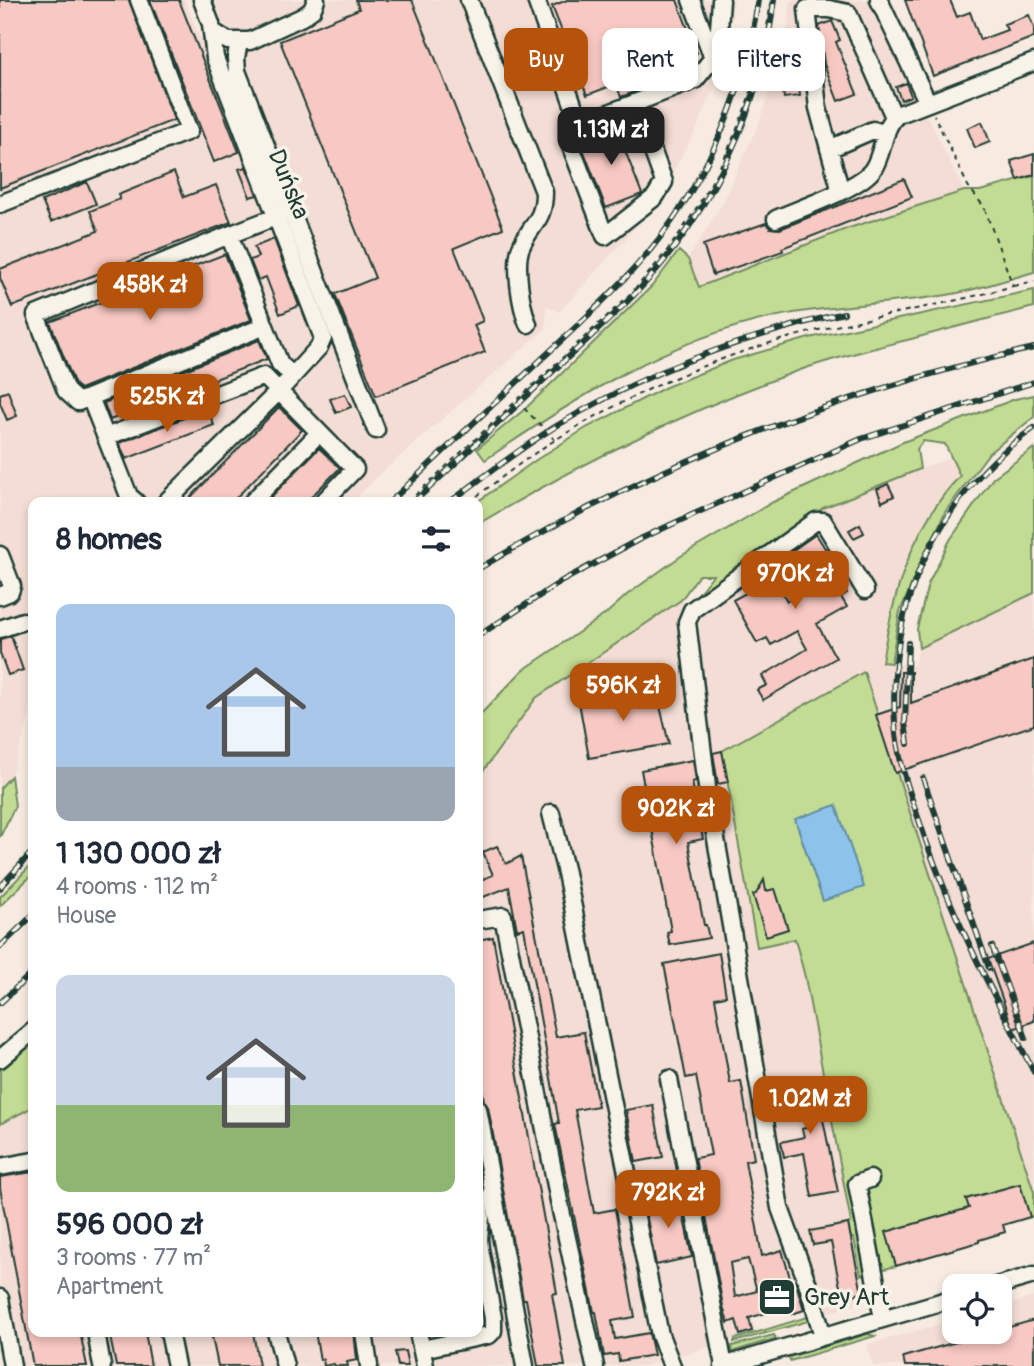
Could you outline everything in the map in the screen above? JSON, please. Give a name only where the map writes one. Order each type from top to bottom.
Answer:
[{"type":"street","points":[[0,204],[189,131],[139,0]]},
{"type":"street","name":"Duńska","points":[[202,0],[212,31],[215,58],[323,338],[319,347],[292,375]]},
{"type":"street","points":[[212,31],[228,40],[250,41],[302,17],[312,10],[316,0]]},
{"type":"street","points":[[468,0],[544,192],[541,218],[520,251],[522,309],[528,324]]},
{"type":"street","points":[[536,0],[580,124]]},
{"type":"street","points":[[691,0],[712,55]]},
{"type":"street","points":[[719,28],[721,0]]},
{"type":"street","points":[[878,0],[927,102]]},
{"type":"street","points":[[841,192],[818,108],[807,9],[848,13],[894,117]]},
{"type":"street","points":[[239,42],[237,71],[376,430]]},
{"type":"street","points":[[635,103],[664,182],[655,197],[605,236],[570,144],[578,124],[695,80],[712,59]]},
{"type":"street","points":[[776,219],[841,192],[872,172],[894,117],[1034,62]]},
{"type":"street","points":[[829,149],[873,130],[886,134]]},
{"type":"street","points":[[265,327],[78,402],[66,391],[36,316],[278,216]]},
{"type":"street","points":[[171,497],[292,375],[280,364],[229,235]]},
{"type":"street","points":[[106,437],[264,376],[355,469],[328,497]]},
{"type":"street","points":[[90,397],[130,497]]},
{"type":"street","points":[[257,497],[319,433]]},
{"type":"street","points":[[823,1336],[780,1208],[707,787],[687,622],[692,610],[816,521],[823,521],[865,590]]},
{"type":"street","points":[[0,555],[12,586],[9,592],[0,596]]},
{"type":"street","points":[[0,629],[23,621]]},
{"type":"street","points":[[551,813],[566,873],[660,1335],[672,1366]]},
{"type":"street","points":[[483,919],[503,916],[559,1206],[596,1366]]},
{"type":"street","points":[[0,1059],[28,1035]]},
{"type":"street","points":[[669,1079],[723,1366],[760,1361],[823,1336],[942,1302]]},
{"type":"street","points":[[483,1136],[525,1366]]},
{"type":"street","points":[[0,1167],[28,1162]]},
{"type":"street","points":[[870,1179],[857,1184],[883,1319]]},
{"type":"street","points":[[483,1266],[494,1326],[489,1335],[483,1335]]},
{"type":"street","points":[[1012,1281],[1034,1275]]},
{"type":"street","points":[[0,1298],[12,1366]]},
{"type":"street","points":[[97,1337],[102,1366]]},
{"type":"street","points":[[170,1337],[176,1366]]},
{"type":"street","points":[[277,1337],[285,1366]]},
{"type":"street","points":[[365,1337],[369,1366]]},
{"type":"street","points":[[419,1337],[425,1366]]},
{"type":"street","points":[[422,1349],[455,1337]]},
{"type":"path","points":[[413,497],[641,282],[688,221],[719,169],[739,124],[761,56],[771,0]]},
{"type":"path","points":[[927,102],[968,186],[984,207],[1013,286]]},
{"type":"path","points":[[476,497],[555,440],[668,381],[756,348],[1034,281]]},
{"type":"path","points":[[517,400],[555,440]]},
{"type":"path","points":[[0,891],[28,861]]},
{"type":"shaded area","points":[[0,0],[185,0],[318,336],[281,372],[301,385],[334,340],[221,53],[233,31],[222,22],[214,0],[734,0],[730,28],[712,28],[712,91],[696,130],[663,189],[628,236],[559,312],[546,305],[546,328],[357,497],[28,497],[28,721],[11,776],[0,788]]},
{"type":"shaded area","points":[[791,0],[871,0],[964,191],[850,228],[699,287],[688,259],[723,203],[761,118],[770,91],[825,91],[825,28],[788,28]]},
{"type":"shaded area","points":[[952,457],[960,476],[938,502],[921,529],[903,570],[888,620],[882,662],[914,666],[919,648],[1034,593],[1034,1192],[863,673],[722,752],[757,947],[795,939],[805,977],[851,1223],[849,1224],[867,1301],[822,1314],[817,1298],[752,1317],[756,1333],[644,1366],[0,1366],[0,1125],[28,1111],[28,1337],[483,1337],[483,768],[500,739],[536,698],[681,600],[689,605],[823,508]]},
{"type":"shaded area","points":[[1034,1297],[1034,1366],[873,1366],[867,1345],[942,1323],[942,1344],[1012,1344],[1012,1303]]},
{"type":"green space","points":[[1034,176],[1034,272],[947,295],[799,312],[738,326],[699,339],[625,373],[554,414],[485,460],[477,449],[526,408],[652,286],[679,251],[688,259],[699,287],[846,229],[964,191],[980,191]]},
{"type":"green space","points":[[1034,290],[1034,307],[803,369],[719,402],[597,459],[483,521],[483,498],[586,428],[666,387],[733,360],[809,338]]},
{"type":"green space","points":[[1034,395],[1034,417],[989,453],[945,512],[900,611],[891,663],[882,662],[892,611],[907,563],[929,517],[960,476],[945,444],[923,441],[917,449],[920,469],[823,508],[689,605],[713,575],[699,575],[681,600],[536,698],[483,771],[483,712],[522,671],[607,613],[628,594],[681,556],[773,502],[903,442],[1015,399]]},
{"type":"green space","points":[[1034,448],[1034,593],[919,648],[917,629],[928,584],[950,540],[993,478]]},
{"type":"green space","points":[[864,672],[1034,1192],[1034,1216],[1030,1217],[1020,1184],[967,1199],[970,1213],[896,1266],[861,1275],[854,1238],[851,1238],[848,1224],[851,1222],[805,977],[795,939],[757,947],[722,751]]},
{"type":"green space","points":[[11,776],[15,806],[0,837],[0,788]]},
{"type":"green space","points":[[28,868],[28,879],[0,906],[0,897]]},
{"type":"green space","points":[[28,1042],[28,1110],[0,1124],[0,1066]]},
{"type":"green space","points":[[807,1317],[812,1320],[734,1342],[735,1339]]},
{"type":"green space","points":[[868,1334],[875,1336],[790,1361],[789,1357]]},
{"type":"green space","points":[[774,1335],[776,1338],[732,1352],[732,1346]]},
{"type":"water","points":[[836,805],[864,887],[823,901],[795,819]]},
{"type":"building","points":[[0,0],[129,0],[174,120],[0,188]]},
{"type":"building","points":[[150,0],[179,0],[239,152],[214,162]]},
{"type":"building","points":[[356,0],[412,0],[503,228],[454,248],[483,321],[474,325],[485,352],[376,396],[335,294],[375,278],[280,41],[359,9]]},
{"type":"building","points":[[567,0],[677,0],[688,28],[602,28],[602,89],[587,95],[588,28],[561,28],[552,6]]},
{"type":"building","points":[[905,0],[950,0],[957,17],[970,12],[980,40],[1007,30],[1004,24],[1029,15],[1034,37],[933,76]]},
{"type":"building","points":[[832,21],[840,40],[836,42],[857,94],[838,101],[825,67],[825,28],[819,26]]},
{"type":"building","points":[[906,83],[911,96],[901,100],[896,87]]},
{"type":"building","points":[[619,91],[637,91],[621,97]]},
{"type":"building","points":[[783,91],[800,91],[800,96],[784,98]]},
{"type":"building","points":[[982,122],[990,142],[975,148],[967,128]]},
{"type":"building","points":[[615,125],[642,194],[606,208],[581,144],[584,137]]},
{"type":"building","points":[[1034,154],[1034,175],[1018,180],[1011,161]]},
{"type":"building","points":[[246,167],[257,195],[250,197],[239,169]]},
{"type":"building","points":[[174,172],[184,197],[216,185],[231,222],[12,307],[0,278],[0,269],[98,231],[90,211],[120,199],[118,195]]},
{"type":"building","points":[[904,179],[912,197],[782,248],[783,251],[713,275],[703,245],[766,223],[770,228],[780,229]]},
{"type":"building","points":[[87,182],[96,204],[51,222],[42,201]]},
{"type":"building","points":[[274,239],[299,306],[280,314],[266,277],[258,280],[250,260],[258,257],[254,247]]},
{"type":"building","points":[[225,254],[251,320],[80,389],[75,385],[50,322]]},
{"type":"building","points":[[259,340],[267,359],[110,420],[104,403]]},
{"type":"building","points":[[8,391],[17,416],[7,420],[0,403],[0,394]]},
{"type":"building","points":[[345,394],[351,407],[336,413],[330,399]]},
{"type":"building","points":[[279,407],[302,430],[237,497],[191,497]]},
{"type":"building","points":[[207,409],[214,425],[126,459],[119,443]]},
{"type":"building","points":[[319,448],[340,468],[311,497],[271,497]]},
{"type":"building","points":[[888,484],[894,496],[882,502],[877,489]]},
{"type":"building","points":[[860,524],[864,533],[854,538],[849,530]]},
{"type":"building","points":[[816,534],[828,553],[824,555],[847,593],[841,597],[847,607],[817,624],[836,658],[763,700],[757,690],[767,685],[762,676],[807,649],[797,631],[771,645],[767,638],[757,643],[733,600],[783,573],[778,564],[781,562],[779,560]],"holes":[[[797,574],[808,589],[787,601],[779,586]]]},
{"type":"building","points":[[11,636],[23,670],[8,675],[0,653],[0,639]]},
{"type":"building","points":[[1034,659],[1034,725],[895,773],[876,715],[900,707],[901,672],[911,672],[911,703]]},
{"type":"building","points":[[656,689],[669,744],[589,758],[579,702]]},
{"type":"building","points":[[722,751],[728,782],[718,784],[713,753]]},
{"type":"building","points":[[693,760],[696,781],[692,782],[703,839],[688,842],[704,925],[709,938],[670,945],[667,932],[671,931],[641,770]]},
{"type":"building","points":[[497,846],[506,864],[521,856],[556,1037],[584,1032],[598,1106],[575,1110],[594,1213],[615,1209],[635,1317],[612,1321],[615,1339],[649,1333],[654,1355],[619,1361],[618,1354],[604,1356],[555,1124],[559,1123],[524,928],[517,930],[509,887],[483,897],[483,879],[493,875],[483,852]]},
{"type":"building","points":[[764,880],[766,891],[775,889],[788,929],[766,936],[753,895]]},
{"type":"building","points":[[493,937],[557,1293],[552,1294],[565,1366],[538,1366],[488,1107],[484,1101],[483,939]]},
{"type":"building","points":[[1034,943],[1034,1021],[1013,1029],[988,959]]},
{"type":"building","points":[[719,953],[726,996],[715,998],[730,1083],[741,1081],[754,1159],[745,1161],[762,1256],[782,1250],[791,1281],[795,1280],[804,1310],[792,1314],[790,1306],[749,1318],[752,1331],[740,1335],[736,1320],[728,1323],[723,1306],[695,1158],[711,1155],[696,1076],[686,1078],[664,964]],"holes":[[[748,1259],[757,1291],[735,1297],[730,1263]]]},
{"type":"building","points":[[814,1076],[838,1192],[812,1197],[804,1153],[784,1157],[781,1142],[804,1137],[802,1129],[808,1127],[803,1102],[795,1096],[775,1097],[770,1084]]},
{"type":"building","points":[[653,1105],[663,1157],[636,1162],[626,1110]]},
{"type":"building","points":[[28,1173],[28,1337],[81,1337],[87,1366],[33,1366],[0,1177]]},
{"type":"building","points":[[1020,1184],[1030,1217],[1003,1225],[1005,1232],[979,1242],[896,1266],[886,1232],[969,1208],[966,1199]]},
{"type":"building","points":[[679,1195],[692,1257],[656,1265],[644,1203]]},
{"type":"building","points":[[848,1224],[862,1293],[842,1297],[831,1242],[813,1245],[810,1231]]},
{"type":"building","points":[[1034,1320],[1034,1366],[905,1366],[903,1357],[949,1344],[1012,1344],[1012,1326]]},
{"type":"building","points":[[110,1337],[146,1337],[151,1366],[116,1366]]},
{"type":"building","points":[[212,1337],[254,1337],[259,1366],[218,1366]]},
{"type":"building","points":[[316,1337],[355,1337],[357,1360],[347,1362],[348,1366],[324,1366],[323,1359],[320,1360]]},
{"type":"building","points":[[405,1351],[408,1366],[398,1366],[395,1352]]},
{"type":"railway","points":[[395,497],[596,308],[632,271],[678,212],[698,179],[730,110],[742,74],[758,0]]},
{"type":"railway","points":[[419,497],[623,306],[671,252],[714,186],[731,151],[759,77],[774,0]]},
{"type":"railway","points":[[457,497],[544,434],[626,388],[733,344],[844,313]]},
{"type":"railway","points":[[483,566],[610,497],[747,436],[889,387],[1034,348]]},
{"type":"railway","points":[[483,633],[562,581],[638,540],[694,514],[861,439],[1034,382]]},
{"type":"railway","points":[[1034,428],[988,466],[962,497],[930,547],[912,589],[900,632],[894,700],[901,760],[943,885],[971,949],[1034,1072]]},
{"type":"railway","points":[[908,643],[905,723],[908,744]]},
{"type":"railway","points":[[923,778],[989,968]]},
{"type":"railway","points":[[0,887],[28,856]]},
{"type":"railway","points":[[0,947],[28,920]]},
{"type":"railway","points":[[992,946],[1026,1038]]},
{"type":"railway","points":[[0,1003],[28,977]]},
{"type":"place","name":"Grey Art","points":[[777,1297]]}]
